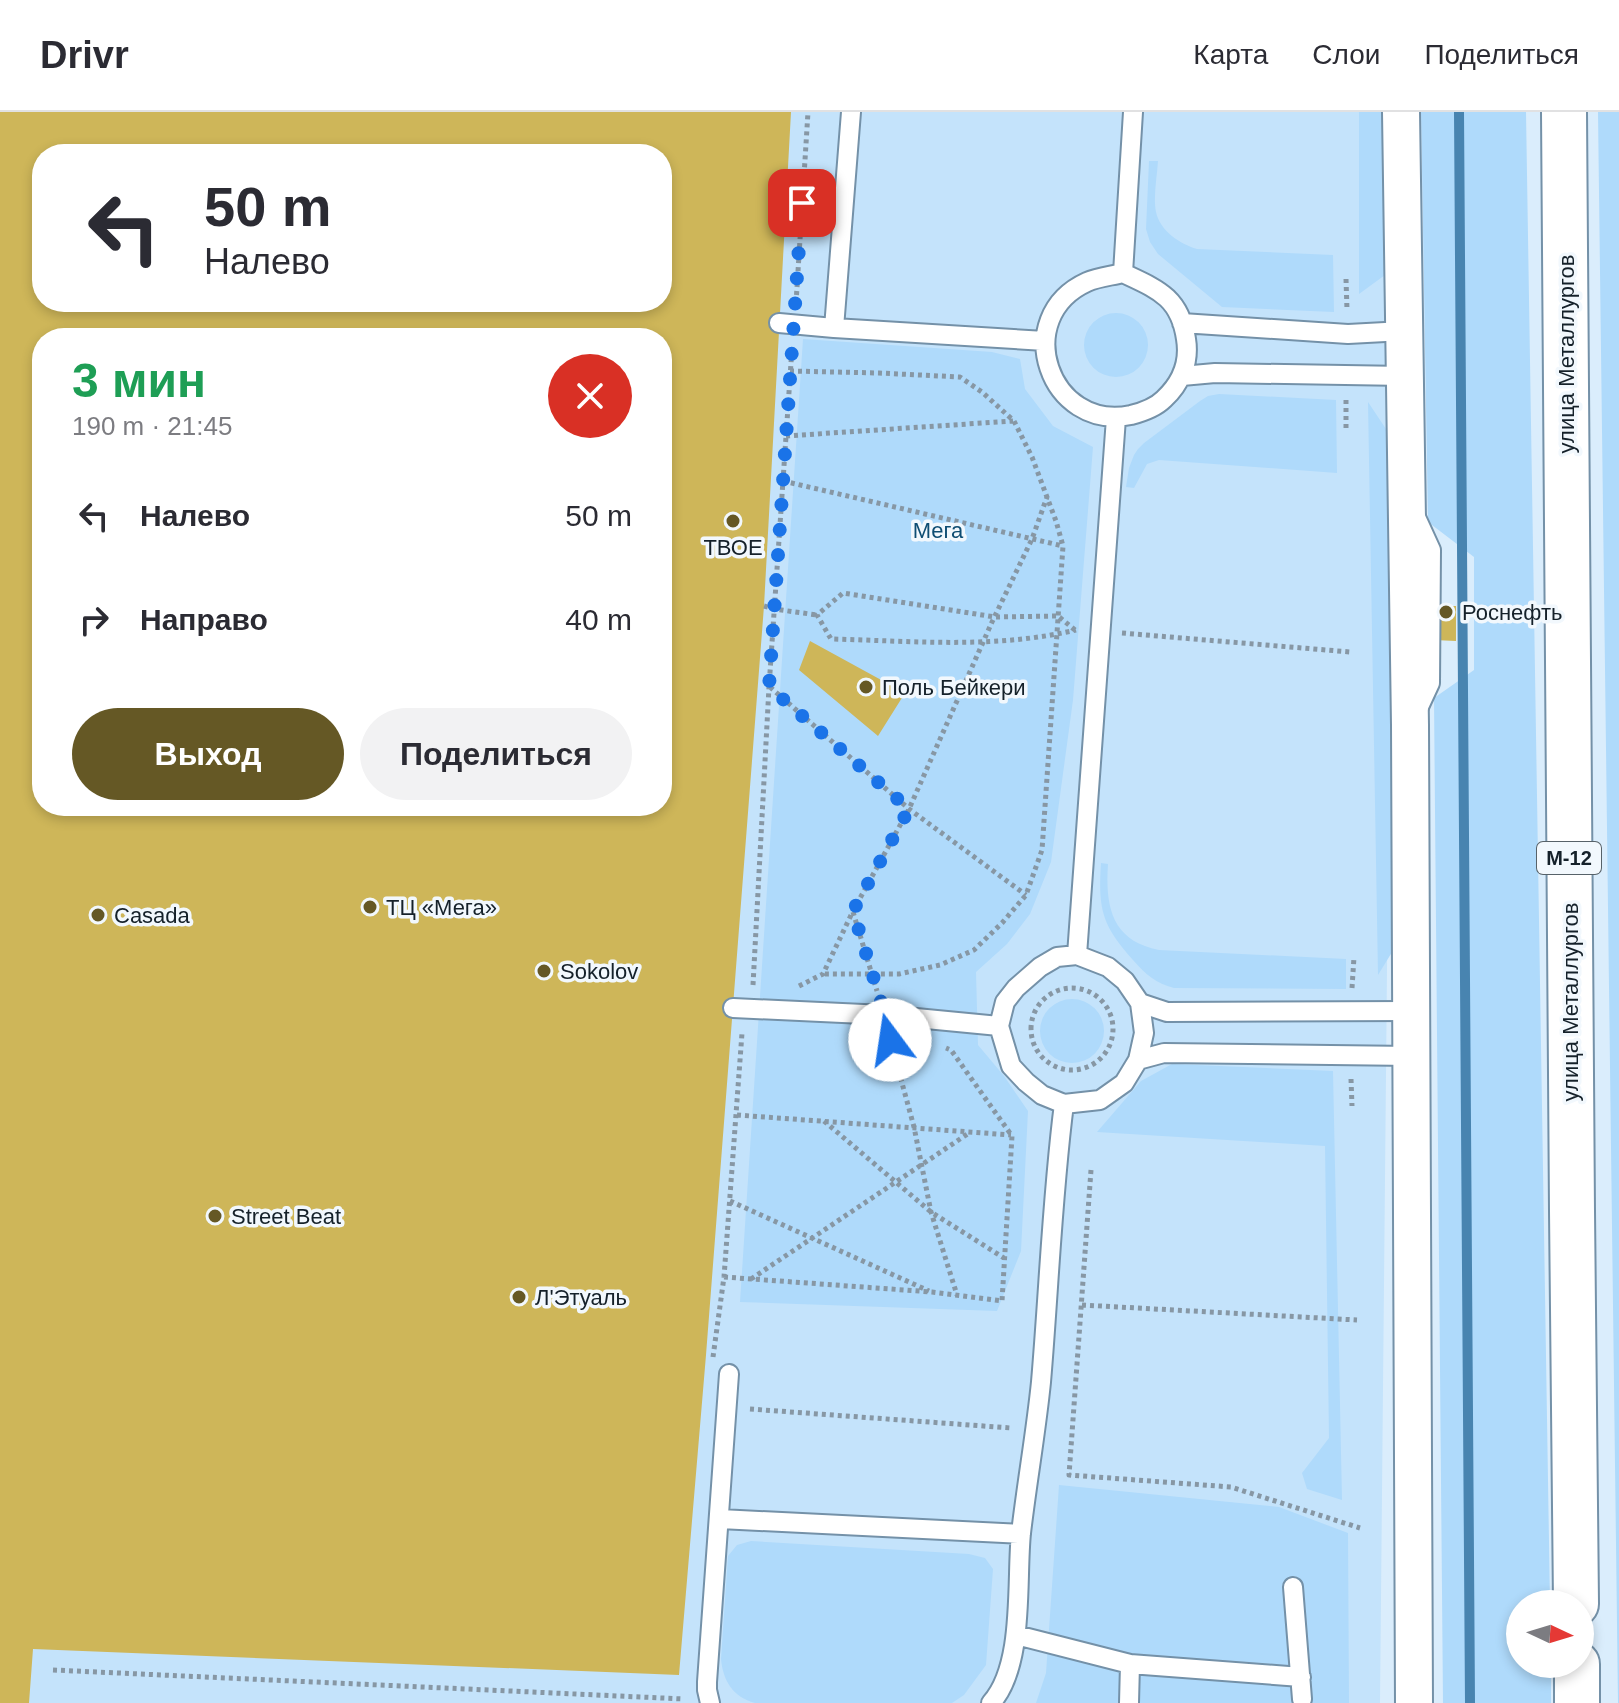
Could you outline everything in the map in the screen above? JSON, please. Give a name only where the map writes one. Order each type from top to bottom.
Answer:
[{"type":"main road","name":"улица Металлургов","points":[[1564,112],[1576,1590]]},
{"type":"main road","points":[[1577,1678],[1577,1703]]},
{"type":"street","points":[[1401,112],[1410,725],[1414,1703]]},
{"type":"lane","points":[[834,328],[851,112]]},
{"type":"lane","points":[[1123,273],[1133,112]]},
{"type":"lane","points":[[1123,273],[1154,287],[1173,304],[1182,323],[1187,356],[1182,376],[1172,392],[1157,405],[1139,413],[1116,418],[1087,411],[1062,392],[1049,369],[1045,341],[1053,313],[1072,291],[1089,281],[1123,273]]},
{"type":"lane","points":[[1182,323],[1348,334],[1404,331]]},
{"type":"lane","points":[[787,324],[1045,341]]},
{"type":"lane","points":[[1182,376],[1215,373],[1405,376]]},
{"type":"lane","points":[[1077,955],[1116,418]]},
{"type":"lane","points":[[1077,955],[1108,967],[1125,981],[1140,1003],[1144,1033],[1138,1060],[1124,1083],[1100,1100],[1064,1104],[1042,1095],[1011,1066],[999,1026],[1005,1002],[1040,967],[1057,957],[1077,955]]},
{"type":"lane","points":[[1140,1003],[1167,1012],[1411,1011]]},
{"type":"lane","points":[[733,1008],[885,1015],[999,1026]]},
{"type":"lane","points":[[1138,1060],[1164,1053],[1412,1056]]},
{"type":"lane","points":[[991,1703],[1009,1672],[1016,1635],[1021,1534],[1036,1429],[1064,1104]]},
{"type":"lane","points":[[710,1703],[707,1682],[729,1374]]},
{"type":"lane","points":[[720,1519],[1021,1534]]},
{"type":"lane","points":[[1293,1587],[1302,1699]]},
{"type":"lane","points":[[1016,1635],[1130,1664],[1301,1677]]},
{"type":"lane","points":[[1129,1703],[1130,1664]]},
{"type":"path","points":[[713,1356],[724,1277],[742,1030],[752,1010],[790,371],[787,324],[808,112]]},
{"type":"path","points":[[752,1010],[823,974],[899,974],[940,965],[974,950],[1026,895],[1042,850],[1063,546],[1032,457],[1014,421],[960,377],[790,371]]},
{"type":"path","points":[[1346,404],[1346,432]]},
{"type":"path","points":[[786,436],[1014,421]]},
{"type":"path","points":[[783,481],[1063,546]]},
{"type":"path","points":[[823,974],[853,911],[909,809],[1032,539],[1047,496]]},
{"type":"path","points":[[764,606],[817,615],[843,593],[995,617],[1058,616],[1075,630],[1057,635],[982,643],[831,639],[817,615]]},
{"type":"path","points":[[1128,634],[1350,652]]},
{"type":"path","points":[[769,687],[909,809],[1026,895]]},
{"type":"path","points":[[853,911],[885,1015],[914,1127],[931,1212],[957,1295]]},
{"type":"path","points":[[1352,989],[1354,957]]},
{"type":"path","points":[[1065,988],[1083,990],[1100,998],[1110,1014],[1113,1032],[1108,1050],[1096,1063],[1079,1071],[1060,1070],[1044,1061],[1033,1046],[1030,1027],[1035,1009],[1048,995],[1065,988]]},
{"type":"path","points":[[890,1040],[904,1041]]},
{"type":"path","points":[[724,1277],[932,1292],[1002,1301],[1012,1136],[951,1050],[941,1047]]},
{"type":"path","points":[[1351,1076],[1352,1106]]},
{"type":"path","points":[[737,1115],[1012,1136]]},
{"type":"path","points":[[823,1121],[931,1212],[1004,1258]]},
{"type":"path","points":[[751,1279],[970,1132]]},
{"type":"path","points":[[1091,1170],[1069,1475],[1231,1487],[1360,1528]]},
{"type":"path","points":[[730,1201],[932,1292]]},
{"type":"path","points":[[1082,1305],[1357,1320]]},
{"type":"path","points":[[727,1408],[1072,1432]]},
{"type":"path","points":[[53,1670],[687,1699]]},
{"type":"shaded area","name":"Мега","points":[[0,112],[1388,112],[1393,342],[1380,1703],[0,1703]]},
{"type":"green space","points":[[1359,112],[1383,112],[1385,275],[1359,294]]},
{"type":"green space","points":[[1421,112],[1526,112],[1550,1590],[1506,1590],[1506,1678],[1551,1678],[1551,1703],[1443,1703],[1434,698],[1474,670],[1474,557],[1428,522]]},
{"type":"green space","points":[[1598,112],[1619,112],[1619,1703],[1618,1703]]},
{"type":"green space","points":[[1149,161],[1158,161],[1156,212],[1172,236],[1197,249],[1333,255],[1334,312],[1222,307],[1158,254],[1150,242],[1146,229]]},
{"type":"green space","points":[[1116,313],[1134,319],[1142,327],[1148,345],[1142,363],[1134,371],[1116,377],[1098,371],[1090,363],[1084,345],[1090,327],[1098,319]]},
{"type":"green space","name":"Мега","points":[[803,339],[992,352],[1020,359],[1025,389],[1053,426],[1093,447],[1073,700],[1051,862],[1030,914],[1007,944],[976,972],[978,1045],[1028,1111],[1021,1251],[997,1311],[740,1302]]},
{"type":"green space","points":[[1219,394],[1336,400],[1337,473],[1159,460],[1147,464],[1134,488],[1126,487],[1134,455],[1144,443],[1200,401]]},
{"type":"green space","points":[[1368,402],[1392,438],[1397,944],[1378,975]]},
{"type":"green space","points":[[1101,863],[1108,864],[1110,908],[1121,930],[1131,939],[1159,950],[1346,959],[1346,989],[1174,988],[1162,984],[1138,965],[1108,926],[1100,893]]},
{"type":"green space","points":[[1072,999],[1090,1005],[1098,1013],[1104,1031],[1098,1049],[1090,1057],[1072,1063],[1054,1057],[1046,1049],[1040,1031],[1046,1013],[1054,1005]]},
{"type":"green space","points":[[1172,1064],[1333,1071],[1342,1500],[1307,1489],[1302,1473],[1329,1438],[1325,1146],[1097,1132],[1141,1081]]},
{"type":"green space","points":[[1059,1485],[1279,1507],[1348,1533],[1349,1703],[1036,1703],[1046,1673]]},
{"type":"green space","points":[[751,1541],[969,1554],[985,1558],[993,1569],[986,1665],[964,1695],[952,1703],[755,1703],[741,1697],[730,1687],[721,1659],[728,1556],[737,1545]]},
{"type":"building","name":"ТЦ «Мега»","points":[[0,112],[791,112],[764,606],[679,1675],[33,1649],[29,1703],[0,1703]]},
{"type":"building","points":[[1434,606],[1456,606],[1456,641],[1434,640]]},
{"type":"building","points":[[810,641],[905,693],[878,736],[799,670]]},
{"type":"waterway","points":[[1459,112],[1470,1703]]},
{"type":"place","name":"ТВОЕ","points":[[733,521]]},
{"type":"place","name":"Роснефть","points":[[1446,612]]},
{"type":"place","name":"Поль Бейкери","points":[[866,687]]},
{"type":"place","name":"ТЦ «Мега»","points":[[370,907]]},
{"type":"place","name":"Casada","points":[[98,915]]},
{"type":"place","name":"Sokolov","points":[[544,971]]},
{"type":"place","name":"Street Beat","points":[[215,1216]]},
{"type":"place","name":"Л'Этуаль","points":[[519,1297]]},
{"type":"route","points":[[802,203],[769,687],[909,809],[853,911],[890,1040]]}]
